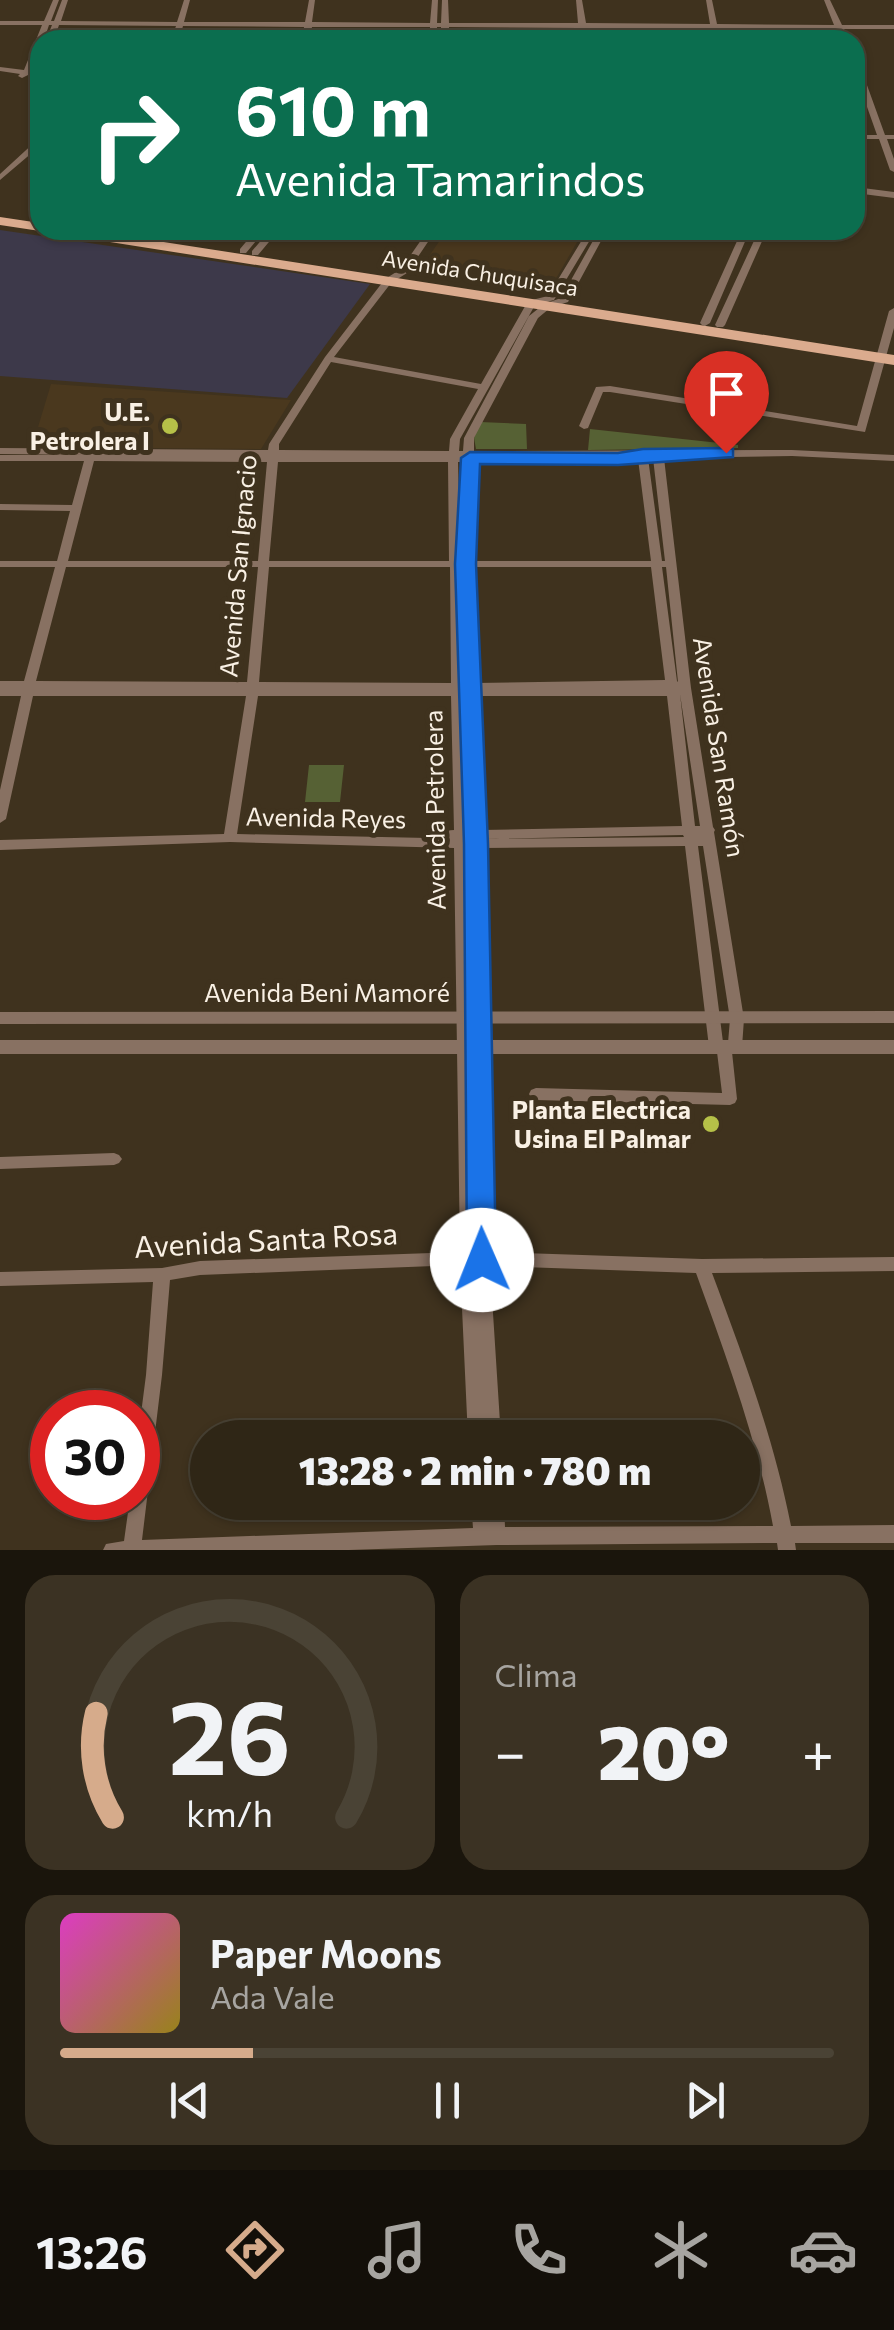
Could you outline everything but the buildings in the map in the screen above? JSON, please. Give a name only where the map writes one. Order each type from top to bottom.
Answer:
[{"type":"main road","points":[[0,213],[30,218]]},
{"type":"main road","points":[[0,221],[30,226]]},
{"type":"main road","name":"Avenida Chuquisaca","points":[[145,240],[887,355]]},
{"type":"main road","name":"Avenida Chuquisaca","points":[[175,240],[285,262]]},
{"type":"main road","name":"Avenida Chuquisaca","points":[[548,302],[713,324],[887,355]]},
{"type":"street","points":[[51,30],[56,0]]},
{"type":"street","points":[[47,30],[66,0]]},
{"type":"street","points":[[178,30],[187,0]]},
{"type":"street","points":[[307,30],[312,0]]},
{"type":"street","points":[[433,30],[434,0]]},
{"type":"street","points":[[445,30],[446,0]]},
{"type":"street","points":[[570,0],[579,30]]},
{"type":"street","points":[[577,30],[579,0]]},
{"type":"street","points":[[709,0],[716,28]]},
{"type":"street","points":[[827,0],[840,30]]},
{"type":"street","points":[[0,22],[894,27]]},
{"type":"street","points":[[0,71],[30,74]]},
{"type":"street","points":[[865,91],[889,137],[894,170]]},
{"type":"street","points":[[0,178],[30,151]]},
{"type":"street","points":[[865,189],[894,193]]},
{"type":"street","points":[[249,252],[256,240]]},
{"type":"street","points":[[249,252],[263,240]]},
{"type":"street","name":"Avenida San Ignacio","points":[[230,835],[252,690],[273,456],[282,427],[328,359],[424,240]]},
{"type":"street","name":"Avenida Petrolera","points":[[548,302],[586,240]]},
{"type":"street","name":"Avenida Petrolera","points":[[477,1420],[464,691],[454,439],[482,387],[596,240]]},
{"type":"street","points":[[713,324],[742,240]]},
{"type":"street","points":[[713,324],[758,240]]},
{"type":"street","points":[[854,455],[887,355],[894,310]]},
{"type":"street","points":[[328,359],[482,387]]},
{"type":"street","name":"Avenida Petrolera","points":[[460,564],[472,428],[499,368]]},
{"type":"street","points":[[584,426],[595,394],[599,389],[610,389],[861,430]]},
{"type":"street","points":[[0,454],[894,458]]},
{"type":"street","name":"Avenida San Ramón","points":[[643,454],[678,688],[716,1020],[725,1047]]},
{"type":"street","name":"Avenida San Ramón","points":[[658,454],[662,564]]},
{"type":"street","points":[[0,818],[29,688],[90,455]]},
{"type":"street","points":[[0,507],[78,508]]},
{"type":"street","points":[[0,564],[662,564]]},
{"type":"street","points":[[0,689],[678,688]]},
{"type":"street","name":"Avenida San Ramón","points":[[678,688],[710,836],[738,1019],[725,1047]]},
{"type":"street","name":"Avenida Reyes","points":[[0,843],[230,835],[467,839],[710,836]]},
{"type":"street","name":"Avenida Beni Mamoré","points":[[0,1018],[894,1017]]},
{"type":"street","points":[[0,1047],[894,1047]]},
{"type":"street","points":[[536,1094],[730,1099],[725,1047]]},
{"type":"street","points":[[0,1163],[114,1160]]},
{"type":"street","name":"Avenida Petrolera","points":[[474,1259],[490,1420]]},
{"type":"street","name":"Avenida Santa Rosa","points":[[0,1279],[474,1259],[702,1266],[894,1264]]},
{"type":"street","points":[[702,1266],[757,1417],[785,1542]]},
{"type":"street","points":[[162,1275],[154,1375],[122,1549],[489,1537],[785,1542],[894,1534]]},
{"type":"street","points":[[485,1520],[489,1537]]},
{"type":"street","points":[[489,1537],[492,1520]]},
{"type":"shaded area","points":[[0,230],[30,234],[30,240],[69,240],[370,284],[287,398],[0,376]]},
{"type":"shaded area","points":[[440,240],[578,240],[554,282],[425,262]]},
{"type":"shaded area","points":[[51,384],[291,400],[261,449],[32,447]]},
{"type":"green space","points":[[480,422],[526,424],[527,449],[476,449],[474,438]]},
{"type":"green space","points":[[590,429],[738,445],[738,448],[588,450]]},
{"type":"green space","points":[[309,765],[344,765],[340,802],[305,802]]},
{"type":"place","name":"U.E. Petrolera I","points":[[170,426]]},
{"type":"place","name":"Planta Electrica Usina El Palmar","points":[[711,1124]]},
{"type":"route","points":[[482,1260],[476,844],[466,564],[470,458],[618,459],[643,454],[726,453]]}]
